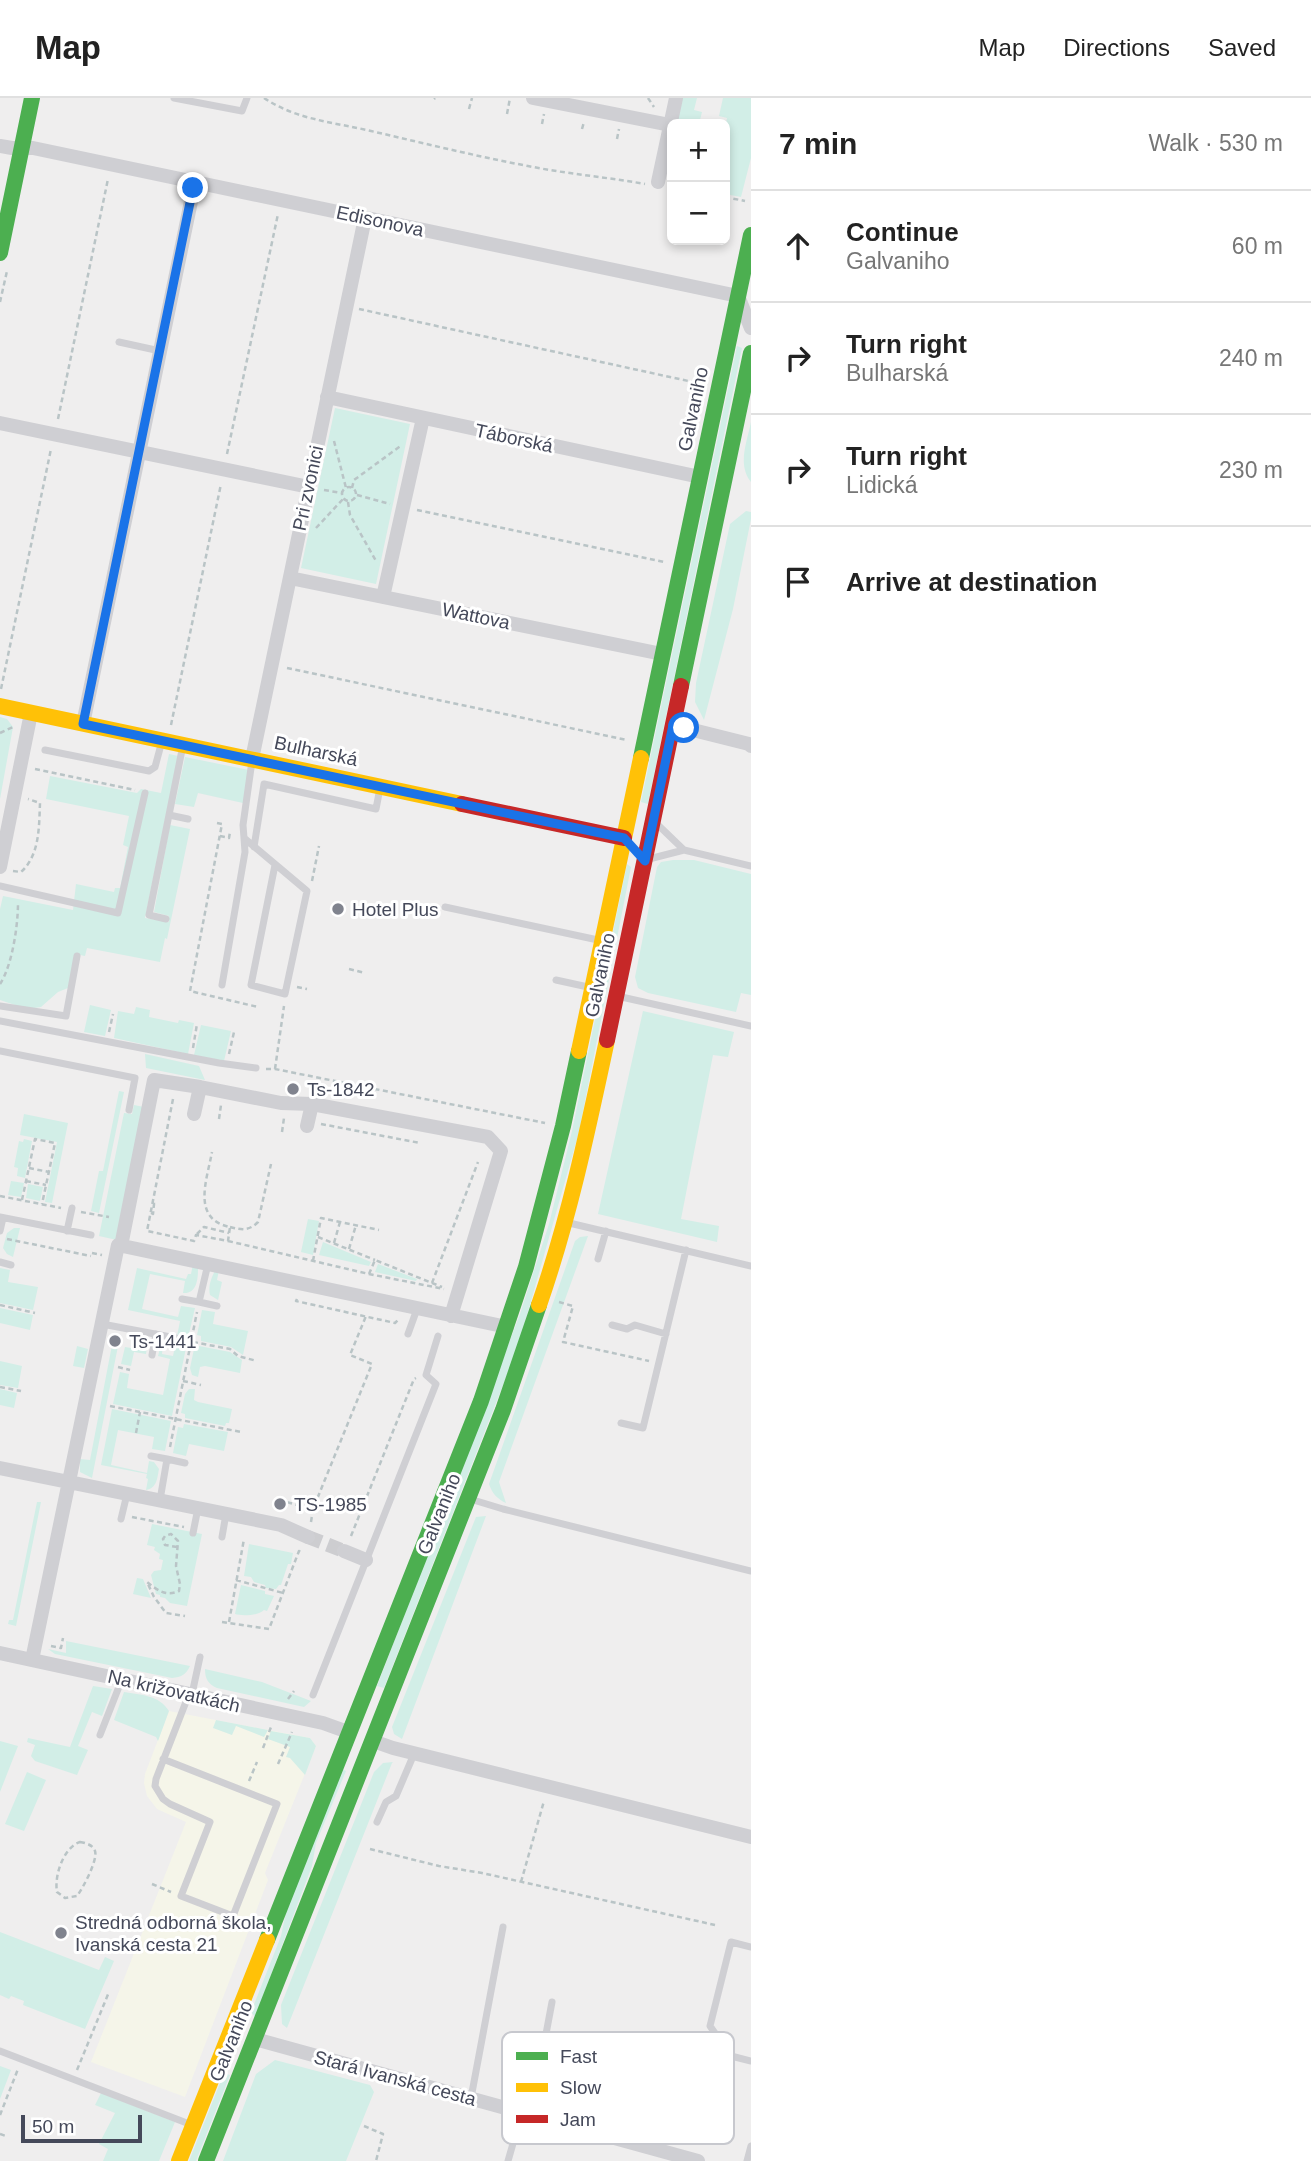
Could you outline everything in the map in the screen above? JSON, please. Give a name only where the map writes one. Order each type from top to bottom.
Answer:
[{"type":"main road","points":[[0,253],[32,100]]},
{"type":"main road","name":"Galvaniho","points":[[179,2161],[481,1401],[538,1226],[563,1126],[751,235]]},
{"type":"main road","name":"Galvaniho","points":[[206,2161],[468,1498],[533,1326],[565,1221],[617,996],[751,353]]},
{"type":"main road","name":"Bulharská","points":[[0,706],[624,838]]},
{"type":"main road","points":[[624,838],[645,861]]},
{"type":"main road","points":[[348,1732],[373,1741]]},
{"type":"main road","points":[[229,2032],[255,2039]]},
{"type":"street","points":[[533,98],[558,100],[667,124]]},
{"type":"street","points":[[671,119],[676,98]]},
{"type":"street","points":[[658,182],[667,139]]},
{"type":"street","name":"Edisonova","points":[[0,146],[33,148],[738,296]]},
{"type":"street","points":[[83,724],[195,182]]},
{"type":"street","name":"Pri zvonici","points":[[252,759],[312,487],[327,397],[365,218]]},
{"type":"street","points":[[738,296],[751,328]]},
{"type":"street","name":"Táborská","points":[[327,397],[422,425],[700,477]]},
{"type":"street","points":[[0,423],[312,487]]},
{"type":"street","points":[[383,597],[422,425]]},
{"type":"street","name":"Wattova","points":[[290,578],[662,654]]},
{"type":"street","points":[[0,867],[31,713]]},
{"type":"street","points":[[673,725],[750,742]]},
{"type":"street","points":[[32,1660],[155,1080],[281,1103],[312,1104],[488,1137],[501,1152],[451,1316]]},
{"type":"street","points":[[194,1114],[200,1087]]},
{"type":"street","points":[[307,1126],[312,1104]]},
{"type":"street","points":[[120,1246],[507,1327]]},
{"type":"street","points":[[0,1468],[309,1532]]},
{"type":"street","points":[[345,1551],[366,1560]]},
{"type":"street","name":"Na križovatkách","points":[[0,1653],[323,1723],[348,1732]]},
{"type":"street","points":[[373,1741],[414,1754],[751,1837]]},
{"type":"street","name":"Stará Ivanská cesta","points":[[255,2039],[502,2107]]},
{"type":"street","name":"Stará Ivanská cesta","points":[[636,2144],[698,2161]]},
{"type":"lane","points":[[174,98],[242,111],[247,98]]},
{"type":"lane","points":[[118,342],[160,351]]},
{"type":"lane","points":[[45,750],[149,771],[155,767],[162,740]]},
{"type":"lane","points":[[166,919],[149,915],[183,745]]},
{"type":"lane","points":[[222,985],[244,852],[243,825],[252,759]]},
{"type":"lane","points":[[254,846],[264,784],[376,809],[380,786]]},
{"type":"lane","points":[[3,887],[118,913],[145,793]]},
{"type":"lane","points":[[169,815],[188,818]]},
{"type":"lane","points":[[654,819],[684,850],[751,866]]},
{"type":"lane","points":[[244,838],[307,891],[285,994],[251,985],[275,865]]},
{"type":"lane","points":[[645,861],[684,850]]},
{"type":"lane","points":[[445,906],[602,941]]},
{"type":"lane","points":[[0,1006],[66,1016],[77,956]]},
{"type":"lane","points":[[556,980],[592,988]]},
{"type":"lane","points":[[617,996],[751,1026]]},
{"type":"lane","points":[[0,1021],[256,1069]]},
{"type":"lane","points":[[0,1051],[135,1078],[129,1110]]},
{"type":"lane","points":[[67,1231],[71,1209]]},
{"type":"lane","points":[[0,1231],[1,1217],[91,1235]]},
{"type":"lane","points":[[565,1221],[751,1266]]},
{"type":"lane","points":[[598,1259],[606,1231]]},
{"type":"lane","points":[[621,1423],[643,1428],[686,1250]]},
{"type":"lane","points":[[0,1262],[11,1265]]},
{"type":"lane","points":[[199,1302],[208,1264]]},
{"type":"lane","points":[[182,1299],[216,1306]]},
{"type":"lane","points":[[408,1335],[417,1309]]},
{"type":"lane","points":[[102,1324],[176,1338]]},
{"type":"lane","points":[[612,1325],[627,1329],[635,1325],[666,1334]]},
{"type":"lane","points":[[152,1355],[156,1335]]},
{"type":"lane","points":[[313,1695],[436,1384],[426,1375],[438,1336]]},
{"type":"lane","points":[[150,1455],[185,1463]]},
{"type":"lane","points":[[160,1500],[167,1459]]},
{"type":"lane","points":[[125,1517],[127,1494]]},
{"type":"lane","points":[[468,1498],[751,1571]]},
{"type":"lane","points":[[190,1530],[198,1508]]},
{"type":"lane","points":[[222,1538],[226,1514]]},
{"type":"lane","points":[[163,1759],[277,1804],[233,1916],[181,1896],[210,1822],[163,1799],[155,1786],[163,1759],[190,1694],[200,1657]]},
{"type":"lane","points":[[100,1735],[122,1679]]},
{"type":"lane","points":[[377,1822],[386,1802],[396,1796],[414,1754]]},
{"type":"lane","points":[[471,2099],[503,1927]]},
{"type":"lane","points":[[714,2032],[710,2026],[731,1942],[751,1947]]},
{"type":"lane","points":[[545,2032],[552,2002]]},
{"type":"lane","points":[[0,2052],[193,2125]]},
{"type":"lane","points":[[734,2057],[751,2061]]},
{"type":"lane","points":[[508,2161],[515,2144]]},
{"type":"lane","points":[[747,2161],[751,2146]]},
{"type":"path","points":[[264,98],[306,119],[429,143],[462,153],[649,184],[658,182]]},
{"type":"path","points":[[469,108],[472,98]]},
{"type":"path","points":[[507,114],[510,98]]},
{"type":"path","points":[[730,198],[745,201]]},
{"type":"path","points":[[346,307],[719,387]]},
{"type":"path","points":[[422,425],[354,480],[352,488],[356,495],[681,565]]},
{"type":"path","points":[[334,440],[346,488]]},
{"type":"path","points":[[312,487],[342,493]]},
{"type":"path","points":[[346,488],[352,488]]},
{"type":"path","points":[[342,493],[346,488]]},
{"type":"path","points":[[342,493],[348,502],[351,515],[387,579]]},
{"type":"path","points":[[348,502],[354,500],[356,495]]},
{"type":"path","points":[[311,535],[344,499]]},
{"type":"path","points":[[272,665],[644,743]]},
{"type":"path","points":[[0,733],[14,727]]},
{"type":"path","points":[[30,768],[145,793]]},
{"type":"path","points":[[3,887],[10,870],[22,872],[29,865],[39,828],[40,803],[24,798]]},
{"type":"path","points":[[218,823],[222,824],[190,991],[258,1007]]},
{"type":"path","points":[[307,891],[312,881],[319,846]]},
{"type":"path","points":[[211,855],[216,856]]},
{"type":"path","points":[[0,984],[5,977],[18,916],[18,890]]},
{"type":"path","points":[[204,890],[209,891]]},
{"type":"path","points":[[198,919],[204,920]]},
{"type":"path","points":[[349,969],[365,973]]},
{"type":"path","points":[[206,1000],[207,994]]},
{"type":"path","points":[[275,1069],[285,994]]},
{"type":"path","points":[[107,1042],[113,1014]]},
{"type":"path","points":[[191,1058],[197,1024]]},
{"type":"path","points":[[227,1065],[234,1032]]},
{"type":"path","points":[[256,1069],[275,1069],[563,1126]]},
{"type":"path","points":[[176,1082],[147,1231],[194,1241],[196,1234],[204,1227],[229,1233]]},
{"type":"path","points":[[219,1119],[221,1106]]},
{"type":"path","points":[[282,1132],[284,1119]]},
{"type":"path","points":[[22,1200],[35,1139],[55,1143],[42,1204]]},
{"type":"path","points":[[212,1152],[205,1189],[205,1207],[214,1222],[230,1227],[246,1230],[258,1222],[271,1164]]},
{"type":"path","points":[[432,1283],[478,1162]]},
{"type":"path","points":[[29,1168],[49,1172]]},
{"type":"path","points":[[26,1181],[46,1185]]},
{"type":"path","points":[[0,1196],[109,1217]]},
{"type":"path","points":[[150,1213],[153,1214],[156,1204]]},
{"type":"path","points":[[313,1261],[321,1218],[379,1230]]},
{"type":"path","points":[[334,1244],[340,1222]]},
{"type":"path","points":[[348,1249],[356,1225]]},
{"type":"path","points":[[228,1241],[230,1227]]},
{"type":"path","points":[[196,1234],[446,1289]]},
{"type":"path","points":[[0,1237],[91,1256]]},
{"type":"path","points":[[318,1237],[446,1289]]},
{"type":"path","points":[[369,1274],[375,1260]]},
{"type":"path","points":[[446,1289],[449,1280],[461,1284]]},
{"type":"path","points":[[552,1300],[573,1306],[563,1342],[659,1363]]},
{"type":"path","points":[[167,1459],[199,1302]]},
{"type":"path","points":[[0,1306],[36,1313]]},
{"type":"path","points":[[309,1532],[313,1508],[372,1364],[350,1356],[366,1316]]},
{"type":"path","points":[[176,1338],[230,1349],[238,1356],[257,1361]]},
{"type":"path","points":[[118,1367],[130,1370]]},
{"type":"path","points":[[345,1551],[414,1379],[426,1375]]},
{"type":"path","points":[[183,1381],[201,1385]]},
{"type":"path","points":[[0,1387],[21,1391]]},
{"type":"path","points":[[110,1406],[241,1432]]},
{"type":"path","points":[[136,1433],[140,1412]]},
{"type":"path","points":[[281,1525],[286,1502],[313,1508]]},
{"type":"path","points":[[125,1517],[190,1530]]},
{"type":"path","points":[[177,1547],[165,1545],[165,1536],[171,1534],[178,1541],[176,1566],[179,1591],[166,1594],[147,1582],[154,1597],[166,1612],[185,1615]]},
{"type":"path","points":[[229,1622],[244,1539]]},
{"type":"path","points":[[222,1622],[269,1629],[299,1551]]},
{"type":"path","points":[[236,1580],[283,1593]]},
{"type":"path","points":[[45,1645],[61,1648],[63,1638]]},
{"type":"path","points":[[263,1748],[271,1727]]},
{"type":"path","points":[[278,1764],[292,1732]]},
{"type":"path","points":[[248,1785],[257,1762]]},
{"type":"path","points":[[521,1882],[548,1787]]},
{"type":"path","points":[[80,1842],[92,1847],[95,1852],[95,1859],[82,1889],[72,1898],[61,1896],[56,1887],[63,1861],[69,1847],[80,1842]]},
{"type":"path","points":[[370,1849],[715,1925]]},
{"type":"path","points":[[152,1884],[160,1887]]},
{"type":"path","points":[[73,2080],[108,1992]]},
{"type":"path","points":[[0,2115],[22,2060]]},
{"type":"path","points":[[364,2126],[383,2134],[376,2161]]},
{"type":"path","points":[[0,2134],[6,2136]]},
{"type":"shaded area","points":[[169,1711],[310,1738],[316,1746],[265,1873],[268,1880],[185,2097],[91,2062],[186,1822],[157,1809],[147,1796],[144,1783]]},
{"type":"green space","points":[[681,98],[697,98],[694,110],[702,112],[700,119],[678,119]]},
{"type":"green space","points":[[723,98],[751,98],[751,158],[741,197],[730,195],[730,119],[719,116]]},
{"type":"green space","points":[[737,346],[742,348],[648,804],[641,802]]},
{"type":"green space","points":[[335,408],[410,424],[376,584],[301,568]]},
{"type":"green space","points":[[751,422],[751,482],[744,461]]},
{"type":"green space","points":[[746,511],[751,512],[751,519],[733,609],[704,720],[695,702],[696,683],[730,524]]},
{"type":"green space","points":[[0,717],[7,719],[13,727],[0,799]]},
{"type":"green space","points":[[169,754],[178,756],[145,918],[169,922],[169,916],[154,912],[170,825],[190,829],[160,962],[87,948],[85,956],[75,954],[68,988],[58,992],[41,1007],[27,1009],[0,1000],[0,909],[3,896],[73,910],[76,884],[114,892],[115,888],[120,888],[128,847],[123,845],[129,816],[46,799],[50,776],[137,793],[141,789],[161,793]]},
{"type":"green space","points":[[185,757],[249,770],[243,803],[198,793],[194,807],[175,804]]},
{"type":"green space","points":[[694,860],[751,874],[751,995],[741,993],[736,1012],[648,993],[638,988],[635,977],[657,867],[661,862]]},
{"type":"green space","points":[[627,864],[631,867],[579,1132],[518,1347],[384,1688],[377,1686],[520,1314],[549,1224],[572,1131]]},
{"type":"green space","points":[[90,1005],[111,1010],[105,1036],[84,1032]]},
{"type":"green space","points":[[136,1007],[150,1010],[149,1017],[178,1023],[179,1020],[194,1023],[188,1054],[114,1038],[118,1011],[134,1014]]},
{"type":"green space","points":[[643,1011],[734,1032],[728,1057],[713,1055],[681,1219],[719,1226],[717,1242],[598,1214]]},
{"type":"green space","points":[[201,1025],[231,1031],[224,1061],[194,1055]]},
{"type":"green space","points":[[145,1054],[199,1066],[205,1080],[146,1068]]},
{"type":"green space","points":[[119,1091],[124,1092],[99,1213],[91,1211],[99,1171],[103,1171]]},
{"type":"green space","points":[[134,1105],[144,1107],[117,1240],[99,1236],[124,1113],[132,1114]]},
{"type":"green space","points":[[24,1114],[68,1123],[52,1203],[45,1202],[57,1142],[20,1135]]},
{"type":"green space","points":[[24,1139],[32,1141],[25,1178],[17,1176],[18,1168],[14,1167],[19,1141],[23,1142]]},
{"type":"green space","points":[[11,1181],[24,1183],[21,1197],[8,1195]]},
{"type":"green space","points":[[28,1184],[43,1187],[40,1201],[26,1198]]},
{"type":"green space","points":[[308,1219],[319,1221],[313,1255],[301,1252]]},
{"type":"green space","points":[[14,1228],[20,1228],[13,1257],[3,1248],[7,1233]]},
{"type":"green space","points":[[588,1236],[499,1482],[506,1503],[495,1495],[489,1484],[575,1241]]},
{"type":"green space","points":[[323,1242],[371,1262],[369,1266],[319,1255]]},
{"type":"green space","points":[[193,1264],[198,1268],[197,1281],[188,1293],[183,1293],[185,1281],[150,1274],[142,1309],[178,1317],[181,1306],[195,1308],[188,1338],[177,1336],[180,1321],[128,1310],[137,1268],[186,1279],[188,1274],[191,1274]]},
{"type":"green space","points":[[378,1264],[417,1279],[416,1281],[375,1272]]},
{"type":"green space","points":[[0,1268],[10,1270],[8,1282],[38,1287],[33,1310],[0,1303]]},
{"type":"green space","points":[[219,1270],[217,1280],[222,1282],[218,1300],[210,1295],[209,1289],[215,1271]]},
{"type":"green space","points":[[0,1308],[33,1315],[30,1330],[0,1323]]},
{"type":"green space","points":[[202,1310],[215,1312],[213,1324],[248,1331],[243,1355],[231,1347],[201,1341],[201,1336],[197,1335]]},
{"type":"green space","points":[[145,1340],[148,1341],[146,1354],[134,1352],[131,1366],[121,1364],[125,1347],[143,1350]]},
{"type":"green space","points":[[176,1341],[187,1343],[172,1416],[113,1404],[120,1372],[129,1374],[127,1388],[163,1395],[170,1359],[158,1356],[163,1344],[162,1354],[173,1356]]},
{"type":"green space","points":[[112,1345],[118,1346],[92,1478],[80,1472],[80,1459],[90,1460]]},
{"type":"green space","points":[[77,1346],[88,1349],[84,1368],[73,1366]]},
{"type":"green space","points":[[199,1346],[230,1352],[242,1360],[240,1373],[205,1366],[200,1367],[198,1377],[192,1375],[190,1368],[194,1349],[198,1350]]},
{"type":"green space","points":[[0,1361],[22,1366],[18,1388],[0,1385]]},
{"type":"green space","points":[[0,1389],[17,1393],[14,1408],[0,1405]]},
{"type":"green space","points":[[189,1389],[195,1389],[194,1400],[198,1402],[232,1409],[229,1423],[225,1426],[185,1418],[185,1414],[181,1413],[185,1394]]},
{"type":"green space","points":[[112,1409],[171,1421],[165,1451],[152,1449],[154,1437],[118,1430],[111,1465],[147,1473],[149,1461],[154,1462],[159,1469],[156,1483],[150,1489],[146,1490],[147,1474],[101,1465]]},
{"type":"green space","points":[[184,1424],[228,1432],[224,1451],[189,1444],[186,1456],[173,1453],[178,1427],[183,1428]]},
{"type":"green space","points":[[37,1502],[41,1502],[16,1626],[8,1624],[9,1620],[13,1620]]},
{"type":"green space","points":[[486,1516],[402,1739],[394,1734],[392,1727],[476,1517]]},
{"type":"green space","points":[[152,1524],[202,1534],[187,1606],[170,1603],[156,1594],[151,1575],[154,1571],[161,1570],[163,1560],[159,1559],[160,1554],[154,1550],[155,1547],[147,1545]]},
{"type":"green space","points":[[249,1544],[293,1553],[291,1564],[288,1564],[281,1585],[276,1589],[266,1588],[265,1585],[254,1582],[251,1577],[244,1576]]},
{"type":"green space","points":[[137,1578],[143,1579],[151,1598],[133,1594]]},
{"type":"green space","points":[[241,1585],[274,1596],[267,1611],[249,1615],[235,1614]]},
{"type":"green space","points":[[66,1641],[190,1666],[183,1675],[172,1678],[55,1654],[48,1649],[66,1653]]},
{"type":"green space","points":[[205,1669],[262,1682],[311,1701],[304,1707],[217,1688],[208,1681]]},
{"type":"green space","points":[[93,1686],[112,1689],[102,1716],[92,1712],[78,1746],[88,1750],[77,1775],[35,1761],[31,1756],[35,1745],[27,1742],[28,1738],[70,1747]]},
{"type":"green space","points":[[124,1692],[155,1699],[169,1711],[158,1741],[156,1737],[114,1720]]},
{"type":"green space","points":[[216,1720],[268,1730],[264,1737],[236,1726],[232,1735],[213,1728]]},
{"type":"green space","points":[[271,1731],[310,1738],[316,1746],[305,1775],[286,1757],[290,1747],[268,1739]]},
{"type":"green space","points":[[0,1741],[18,1746],[0,1792]]},
{"type":"green space","points":[[393,1762],[287,2028],[282,2024],[281,2005],[374,1772],[383,1763]]},
{"type":"green space","points":[[340,1768],[346,1771],[316,1843],[312,1866],[255,2017],[251,2012],[281,1936],[287,1908]]},
{"type":"green space","points":[[27,1772],[46,1780],[24,1831],[5,1824]]},
{"type":"green space","points":[[0,1932],[99,1970],[105,1957],[114,1961],[85,2029],[23,2005],[24,2001],[0,1995]]},
{"type":"green space","points":[[275,2060],[370,2085],[374,2092],[346,2161],[223,2161],[256,2074]]},
{"type":"green space","points":[[0,2066],[11,2070],[0,2099]]},
{"type":"green space","points":[[224,2073],[230,2075],[196,2161],[189,2161]]},
{"type":"green space","points":[[101,2093],[175,2122],[159,2161],[103,2161],[108,2149],[99,2144],[115,2113],[95,2105]]},
{"type":"tunnel","points":[[308,1537],[344,1551]]},
{"type":"traffic: fast","points":[[0,253],[32,98]]},
{"type":"traffic: fast","points":[[641,758],[751,235]]},
{"type":"traffic: fast","points":[[681,686],[751,353]]},
{"type":"traffic: fast","points":[[267,1940],[481,1401],[526,1267],[563,1126],[579,1051]]},
{"type":"traffic: fast","points":[[206,2161],[503,1410],[539,1305]]},
{"type":"traffic: slow","points":[[0,706],[462,804]]},
{"type":"traffic: slow","points":[[579,1051],[641,758]]},
{"type":"traffic: slow","points":[[539,1305],[569,1207],[607,1040]]},
{"type":"traffic: slow","points":[[179,2161],[267,1940]]},
{"type":"traffic: jam","points":[[607,1040],[681,686]]},
{"type":"traffic: jam","points":[[462,804],[624,838]]},
{"type":"place","name":"Hotel Plus","points":[[338,909]]},
{"type":"place","name":"Ts-1842","points":[[293,1089]]},
{"type":"place","name":"Ts-1441","points":[[115,1341]]},
{"type":"place","name":"TS-1985","points":[[280,1504]]},
{"type":"place","name":"Stredná odborná škola, Ivanská cesta 21","points":[[61,1933]]},
{"type":"route","points":[[193,188],[83,724],[624,838],[645,861],[673,725],[684,728]]}]
